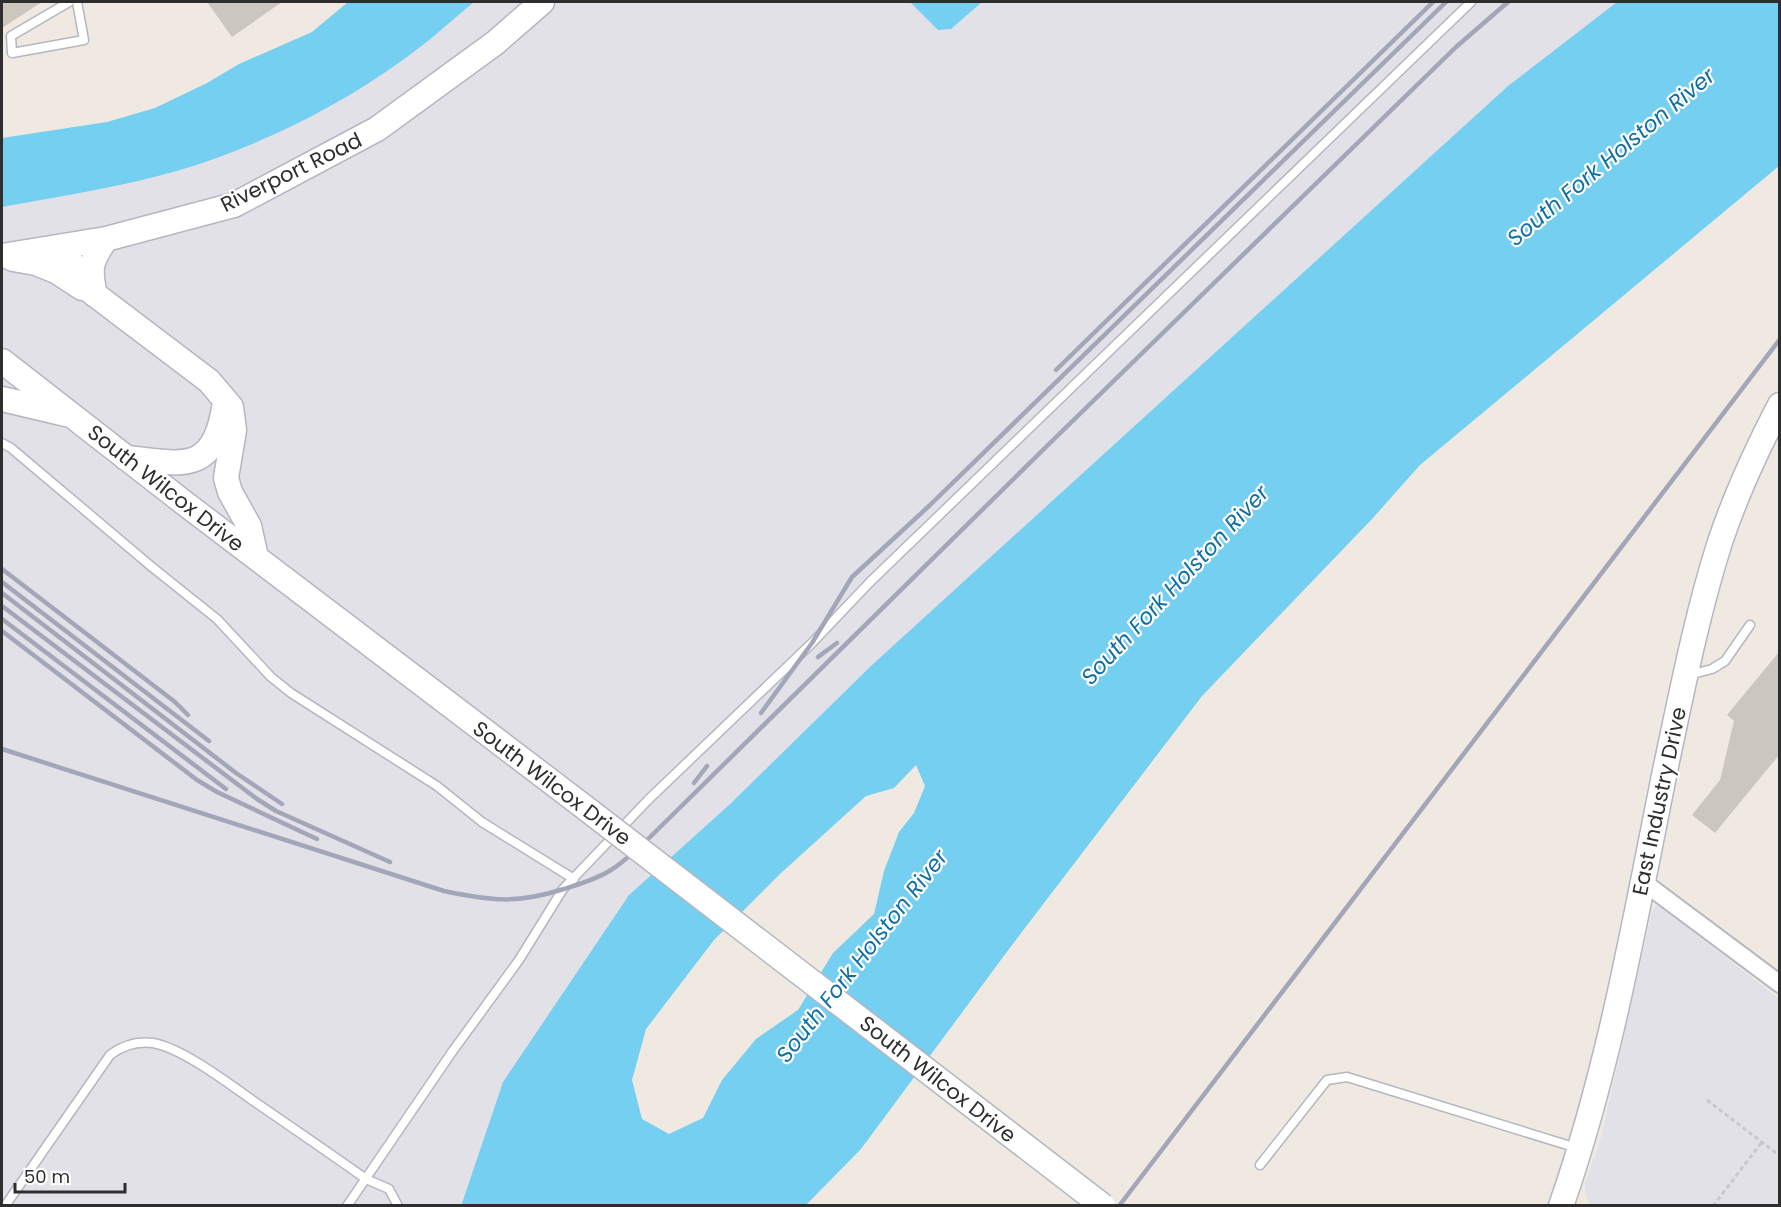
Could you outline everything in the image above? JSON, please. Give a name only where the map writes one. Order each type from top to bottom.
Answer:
[{"type":"main road","name":"Riverport Road","points":[[2,256],[106,239],[234,205],[377,129],[495,43],[542,2]]},
{"type":"main road","points":[[94,296],[90,274],[92,259],[106,239]]},
{"type":"main road","points":[[67,246],[73,270],[81,284],[94,296]]},
{"type":"main road","points":[[2,256],[36,263],[56,271],[94,296],[209,381],[226,400],[231,407],[234,430],[226,478],[230,492],[249,526],[256,557]]},
{"type":"main road","name":"South Wilcox Drive","points":[[2,361],[1103,1206]]},
{"type":"main road","points":[[2,399],[71,415]]},
{"type":"main road","points":[[126,458],[176,463],[191,462],[204,455],[214,443],[222,425],[226,400]]},
{"type":"main road","name":"East Industry Drive","points":[[1561,1206],[1596,1095],[1686,676],[1720,542],[1760,442],[1779,405]]},
{"type":"street","points":[[1642,881],[1779,984]]},
{"type":"lane","points":[[69,2],[11,36],[12,53],[84,40],[77,2]]},
{"type":"lane","points":[[347,1206],[452,1052],[519,960],[563,890],[649,799],[812,644],[887,566],[1471,2]]},
{"type":"lane","points":[[2,443],[11,448],[143,560],[217,619],[271,676],[291,693],[437,786],[482,822],[574,879]]},
{"type":"lane","points":[[1686,676],[1712,669],[1725,661],[1750,625]]},
{"type":"lane","points":[[5,1206],[110,1055],[122,1046],[135,1043],[153,1043],[208,1069],[366,1179],[389,1189],[398,1206]]},
{"type":"lane","points":[[1260,1166],[1327,1080],[1338,1077],[1347,1077],[1580,1149]]},
{"type":"path","points":[[1707,1100],[1779,1156]]},
{"type":"path","points":[[1713,1206],[1762,1142]]},
{"type":"shaded area","points":[[474,2],[1618,2],[1497,96],[872,665],[729,805],[629,895],[503,1082],[461,1205],[2,1206],[2,207],[129,183],[182,169],[262,140],[338,101],[401,62]]},
{"type":"shaded area","points":[[1663,904],[1674,911],[1673,916],[1779,999],[1779,1205],[1590,1205],[1585,1193],[1585,1183],[1601,1138],[1652,912],[1656,906]]},
{"type":"water","points":[[348,2],[474,2],[419,48],[375,79],[322,111],[266,138],[208,161],[158,176],[2,207],[2,138],[107,122],[155,108],[207,83],[239,64],[312,32]]},
{"type":"water","points":[[910,2],[982,2],[951,29],[938,30]]},
{"type":"water","name":"South Fork Holston River","points":[[1617,2],[1779,2],[1779,166],[1420,465],[1372,519],[1202,696],[1009,949],[861,1149],[806,1205],[461,1206],[503,1082],[629,895],[729,805],[872,665],[1508,86]],"holes":[[[916,765],[925,786],[914,813],[899,832],[884,871],[874,914],[833,953],[798,1010],[756,1039],[722,1080],[703,1118],[669,1134],[642,1119],[632,1080],[646,1029],[714,940],[780,874],[866,796],[894,788]]]},
{"type":"building","points":[[2,2],[42,2],[2,28]]},
{"type":"building","points":[[207,2],[282,2],[232,37]]},
{"type":"building","points":[[1779,652],[1779,755],[1715,833],[1692,815],[1720,780],[1734,721],[1727,715]]},
{"type":"railway","points":[[1056,370],[1433,2]]},
{"type":"railway","points":[[761,713],[812,643],[852,577],[929,506],[1446,2]]},
{"type":"railway","points":[[2,749],[444,891],[490,899],[518,899],[547,894],[600,876],[620,864],[644,843],[1456,47],[1508,2]]},
{"type":"railway","points":[[1119,1206],[1780,339]]},
{"type":"railway","points":[[2,569],[175,702],[188,715]]},
{"type":"railway","points":[[2,582],[209,741]]},
{"type":"railway","points":[[2,593],[236,773],[282,804]]},
{"type":"railway","points":[[2,606],[257,799],[276,811],[390,862]]},
{"type":"railway","points":[[2,619],[226,789]]},
{"type":"railway","points":[[2,631],[197,780],[217,792],[317,839]]},
{"type":"railway","points":[[818,657],[837,643]]},
{"type":"railway","points":[[694,783],[707,766]]}]
